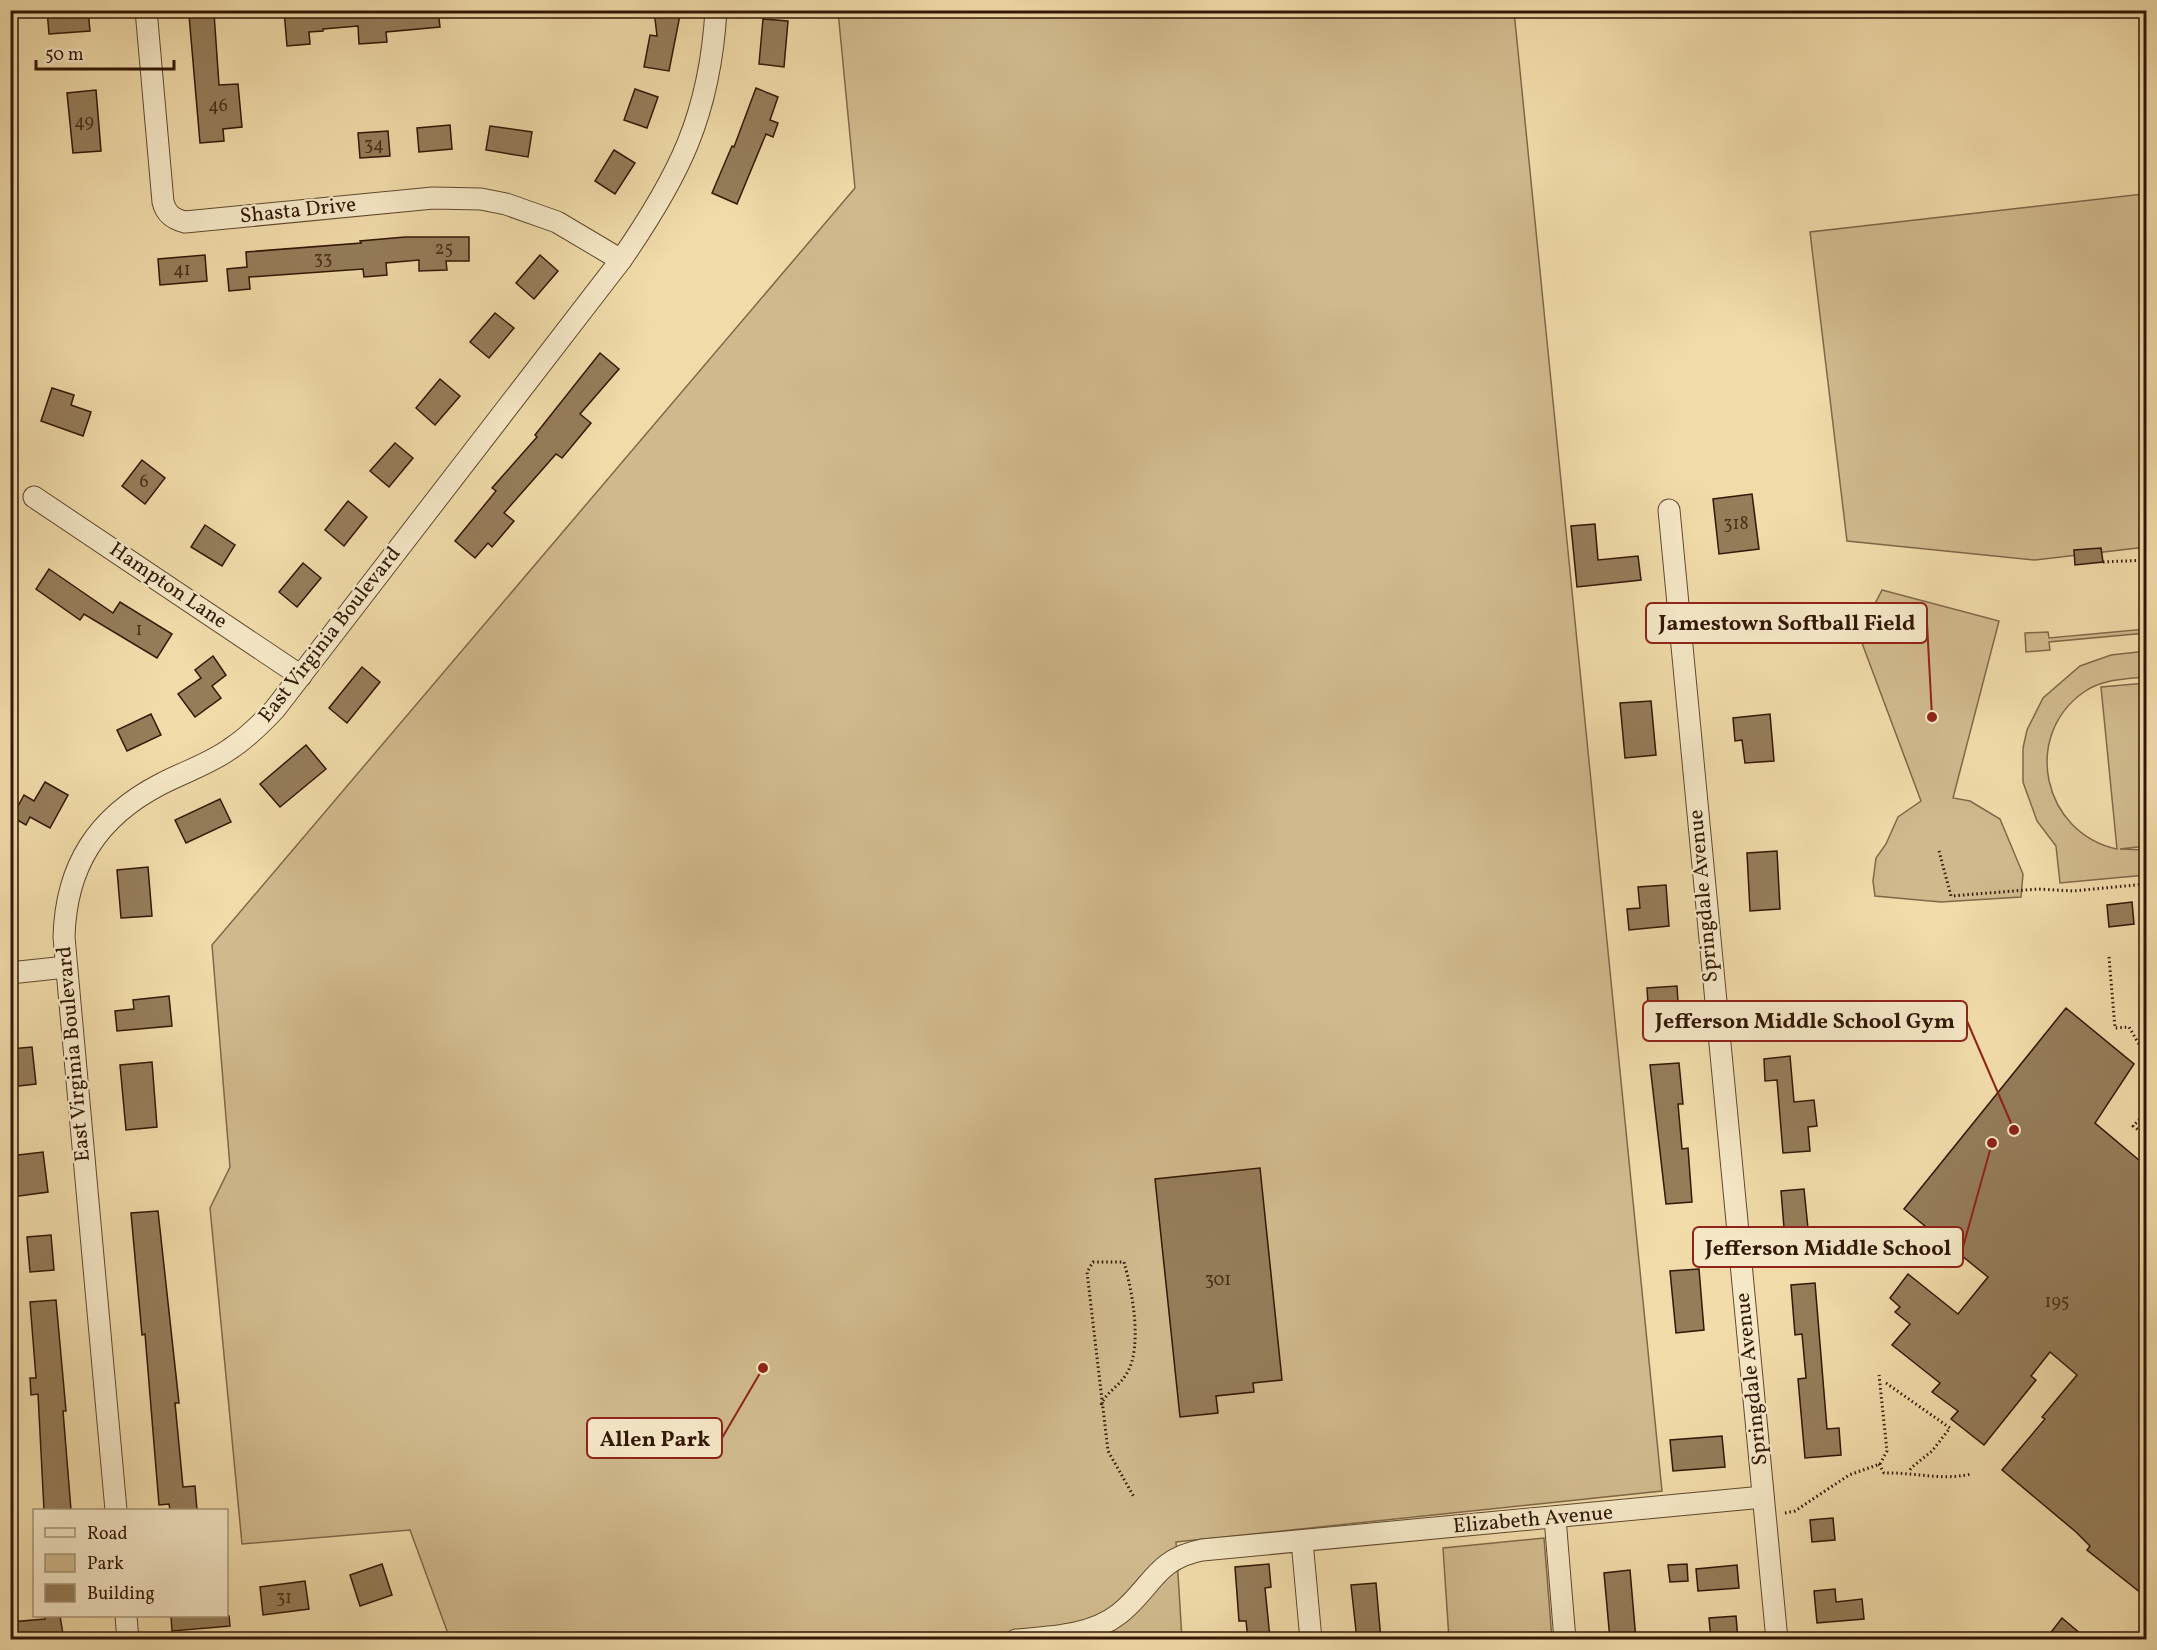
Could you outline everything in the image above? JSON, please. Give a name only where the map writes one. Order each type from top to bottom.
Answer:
[{"type":"street","name":"Shasta Drive","points":[[146,10],[163,202],[165,211],[176,219],[185,222],[434,198],[481,199],[506,204],[557,222],[621,260]]},
{"type":"street","name":"East Virginia Boulevard","points":[[116,1509],[66,967],[65,907],[70,884],[85,852],[105,823],[130,801],[230,749],[255,730],[275,709],[621,260],[655,209],[691,142],[710,67],[716,10]]},
{"type":"street","name":"Hampton Lane","points":[[34,497],[301,676]]},
{"type":"street","name":"Springdale Avenue","points":[[1669,510],[1776,1640]]},
{"type":"street","points":[[10,973],[66,967]]},
{"type":"street","name":"Elizabeth Avenue","points":[[1016,1640],[1061,1636],[1105,1622],[1120,1614],[1169,1560],[1182,1554],[1555,1518],[1764,1506]]},
{"type":"street","points":[[1555,1518],[1566,1640]]},
{"type":"street","points":[[1302,1541],[1311,1640]]},
{"type":"street","points":[[126,1617],[128,1640]]},
{"type":"path","points":[[2103,562],[2146,560]]},
{"type":"path","points":[[1938,851],[1951,896],[2038,890],[2073,891],[2146,884]]},
{"type":"path","points":[[2109,957],[2115,1028],[2129,1027],[2146,1056]]},
{"type":"path","points":[[2146,1113],[2133,1126],[2146,1136]]},
{"type":"path","points":[[1101,1405],[1106,1394],[1119,1385],[1129,1371],[1134,1354],[1135,1328],[1129,1279],[1124,1262],[1093,1262],[1087,1272],[1101,1405],[1108,1450],[1134,1497]]},
{"type":"path","points":[[1764,1506],[1795,1512],[1849,1475],[1879,1464],[1887,1451],[1879,1375]]},
{"type":"path","points":[[1886,1383],[1950,1428],[1932,1451],[1911,1467],[1909,1472]]},
{"type":"path","points":[[1879,1464],[1884,1473],[1909,1472],[1950,1479],[1971,1474]]},
{"type":"green space","points":[[838,11],[1514,11],[1662,1491],[1176,1542],[1182,1639],[450,1639],[410,1530],[242,1544],[210,1208],[230,1167],[212,945],[855,188]]},
{"type":"green space","points":[[2143,194],[2146,233],[2146,547],[2035,560],[1847,541],[1810,232]]},
{"type":"green space","points":[[1882,590],[1999,621],[1953,798],[1970,801],[2000,819],[2023,874],[2021,897],[1941,902],[1875,896],[1873,881],[1876,858],[1886,844],[1898,817],[1921,801],[1859,635]]},
{"type":"green space","points":[[2146,629],[2146,633],[2049,642],[2050,650],[2026,652],[2025,633],[2048,632],[2049,638]]},
{"type":"green space","points":[[2146,651],[2146,677],[2098,684],[2084,692],[2064,711],[2052,733],[2047,757],[2049,781],[2057,804],[2072,824],[2092,839],[2117,849],[2101,687],[2146,683],[2146,846],[2120,849],[2146,850],[2146,875],[2060,883],[2056,846],[2037,821],[2023,782],[2023,748],[2027,730],[2043,698],[2080,666],[2111,655]]},
{"type":"green space","points":[[1544,1538],[1552,1639],[1449,1639],[1443,1548]]},
{"type":"building","points":[[47,10],[88,10],[90,31],[49,34]]},
{"type":"building","points":[[284,10],[438,10],[440,27],[386,32],[387,42],[359,44],[358,26],[323,29],[323,31],[309,32],[310,44],[287,46]]},
{"type":"building","points":[[654,10],[681,10],[669,71],[644,67],[650,35],[657,36]]},
{"type":"building","points":[[214,13],[219,85],[238,84],[242,127],[223,129],[224,141],[200,143],[189,15]]},
{"type":"building","points":[[763,19],[788,21],[784,67],[759,64]]},
{"type":"building","points":[[756,88],[778,97],[770,120],[778,123],[773,137],[766,134],[737,204],[712,193],[732,146],[734,147]]},
{"type":"building","points":[[635,89],[658,97],[647,128],[624,120]]},
{"type":"building","points":[[96,90],[101,151],[73,153],[67,93]]},
{"type":"building","points":[[450,125],[452,149],[419,152],[417,128]]},
{"type":"building","points":[[490,126],[532,132],[528,157],[486,150]]},
{"type":"building","points":[[388,131],[390,156],[360,158],[358,133]]},
{"type":"building","points":[[614,150],[635,163],[615,194],[595,181]]},
{"type":"building","points":[[405,237],[469,237],[469,261],[446,261],[447,270],[419,271],[419,260],[386,263],[387,275],[364,277],[363,269],[249,277],[250,289],[229,291],[227,269],[247,267],[246,252],[361,243],[360,241]]},
{"type":"building","points":[[205,255],[207,281],[160,285],[158,259]]},
{"type":"building","points":[[540,255],[558,271],[534,299],[516,283]]},
{"type":"building","points":[[495,313],[514,328],[489,358],[470,342]]},
{"type":"building","points":[[600,353],[619,369],[580,414],[591,423],[562,458],[556,454],[504,513],[514,521],[492,547],[488,543],[475,558],[455,541],[496,491],[492,488],[537,437],[535,435]]},
{"type":"building","points":[[440,379],[460,396],[435,425],[416,408]]},
{"type":"building","points":[[52,388],[74,395],[71,405],[91,412],[83,436],[41,421]]},
{"type":"building","points":[[395,443],[413,458],[389,487],[370,471]]},
{"type":"building","points":[[142,460],[165,478],[145,504],[122,486]]},
{"type":"building","points":[[1752,494],[1759,549],[1719,554],[1713,499]]},
{"type":"building","points":[[348,501],[367,517],[344,546],[325,530]]},
{"type":"building","points":[[1595,524],[1598,560],[1638,556],[1641,580],[1577,587],[1571,526]]},
{"type":"building","points":[[205,525],[235,545],[222,566],[191,547]]},
{"type":"building","points":[[2101,548],[2103,562],[2075,565],[2074,550]]},
{"type":"building","points":[[303,563],[321,578],[297,607],[279,592]]},
{"type":"building","points":[[49,569],[113,613],[120,602],[172,634],[157,658],[84,614],[80,620],[36,589]]},
{"type":"building","points":[[213,656],[226,675],[212,686],[221,698],[195,717],[178,694],[201,678],[195,670]]},
{"type":"building","points":[[362,667],[380,682],[347,723],[329,708]]},
{"type":"building","points":[[1651,701],[1656,755],[1625,758],[1620,703]]},
{"type":"building","points":[[151,714],[161,735],[127,751],[117,730]]},
{"type":"building","points":[[1770,714],[1774,761],[1745,763],[1742,740],[1735,741],[1733,718]]},
{"type":"building","points":[[306,745],[326,769],[280,807],[260,784]]},
{"type":"building","points":[[45,782],[68,795],[50,828],[30,817],[26,825],[12,817],[24,795],[34,801]]},
{"type":"building","points":[[220,799],[231,822],[186,843],[175,820]]},
{"type":"building","points":[[1777,851],[1780,909],[1750,911],[1747,853]]},
{"type":"building","points":[[148,867],[152,916],[121,918],[117,870]]},
{"type":"building","points":[[1666,885],[1669,926],[1629,930],[1627,909],[1640,908],[1638,887]]},
{"type":"building","points":[[2132,902],[2134,924],[2109,927],[2107,905]]},
{"type":"building","points":[[1677,986],[1680,1034],[1650,1036],[1647,988]]},
{"type":"building","points":[[169,996],[172,1026],[117,1031],[115,1011],[134,1009],[133,1000]]},
{"type":"building","points":[[2066,1008],[2134,1064],[2095,1123],[2146,1166],[2146,1597],[2087,1550],[2090,1546],[2076,1532],[2002,1470],[2045,1419],[2042,1417],[2077,1375],[2050,1352],[2031,1376],[2036,1380],[1984,1445],[1951,1419],[1958,1411],[1932,1392],[1940,1383],[1892,1345],[1910,1324],[1895,1312],[1900,1307],[1890,1298],[1908,1274],[1958,1314],[1988,1277],[1904,1209]]},
{"type":"building","points":[[32,1047],[36,1084],[10,1087],[10,1049]]},
{"type":"building","points":[[1790,1056],[1794,1102],[1814,1100],[1817,1126],[1808,1127],[1810,1151],[1783,1153],[1777,1080],[1765,1081],[1764,1059]]},
{"type":"building","points":[[152,1062],[157,1127],[126,1130],[120,1065]]},
{"type":"building","points":[[1679,1063],[1683,1104],[1678,1104],[1682,1149],[1688,1148],[1692,1202],[1666,1204],[1650,1065]]},
{"type":"building","points":[[43,1152],[48,1192],[12,1197],[10,1156]]},
{"type":"building","points":[[1260,1168],[1282,1380],[1253,1383],[1254,1392],[1216,1396],[1218,1413],[1180,1417],[1155,1179]]},
{"type":"building","points":[[1804,1189],[1809,1238],[1785,1240],[1781,1191]]},
{"type":"building","points":[[158,1211],[179,1403],[175,1403],[183,1487],[195,1486],[197,1509],[170,1509],[169,1504],[159,1505],[145,1334],[142,1335],[131,1213]]},
{"type":"building","points":[[51,1235],[54,1270],[30,1272],[27,1237]]},
{"type":"building","points":[[1699,1269],[1704,1330],[1676,1333],[1670,1271]]},
{"type":"building","points":[[1815,1283],[1827,1429],[1839,1428],[1841,1455],[1805,1458],[1798,1379],[1806,1378],[1802,1334],[1795,1335],[1791,1285]]},
{"type":"building","points":[[56,1300],[66,1411],[63,1411],[71,1509],[44,1509],[38,1394],[31,1395],[30,1378],[36,1378],[30,1302]]},
{"type":"building","points":[[1722,1436],[1725,1467],[1673,1471],[1670,1440]]},
{"type":"building","points":[[1833,1518],[1835,1540],[1812,1542],[1810,1520]]},
{"type":"building","points":[[382,1564],[392,1595],[360,1606],[350,1575]]},
{"type":"building","points":[[1269,1564],[1271,1587],[1265,1588],[1270,1638],[1248,1640],[1246,1621],[1239,1621],[1235,1567]]},
{"type":"building","points":[[1687,1564],[1688,1581],[1670,1582],[1668,1565]]},
{"type":"building","points":[[1737,1565],[1739,1588],[1698,1591],[1696,1569]]},
{"type":"building","points":[[1630,1570],[1636,1640],[1610,1640],[1604,1573]]},
{"type":"building","points":[[305,1581],[309,1609],[263,1615],[260,1587]]},
{"type":"building","points":[[1376,1583],[1381,1640],[1357,1640],[1351,1585]]},
{"type":"building","points":[[1835,1589],[1836,1602],[1862,1599],[1864,1619],[1817,1623],[1814,1591]]},
{"type":"building","points":[[229,1616],[230,1626],[172,1631],[171,1617]]},
{"type":"building","points":[[1736,1616],[1738,1640],[1711,1640],[1709,1618]]},
{"type":"building","points":[[45,1617],[60,1617],[63,1634],[34,1637],[34,1640],[10,1640],[10,1622],[45,1619]]},
{"type":"building","points":[[2062,1618],[2088,1640],[2045,1640]]},
{"type":"place","name":"Jamestown Softball Field","points":[[1932,717]]},
{"type":"place","name":"Jefferson Middle School Gym","points":[[2014,1130]]},
{"type":"place","name":"Jefferson Middle School","points":[[1992,1143]]},
{"type":"place","name":"Allen Park","points":[[763,1368]]}]
